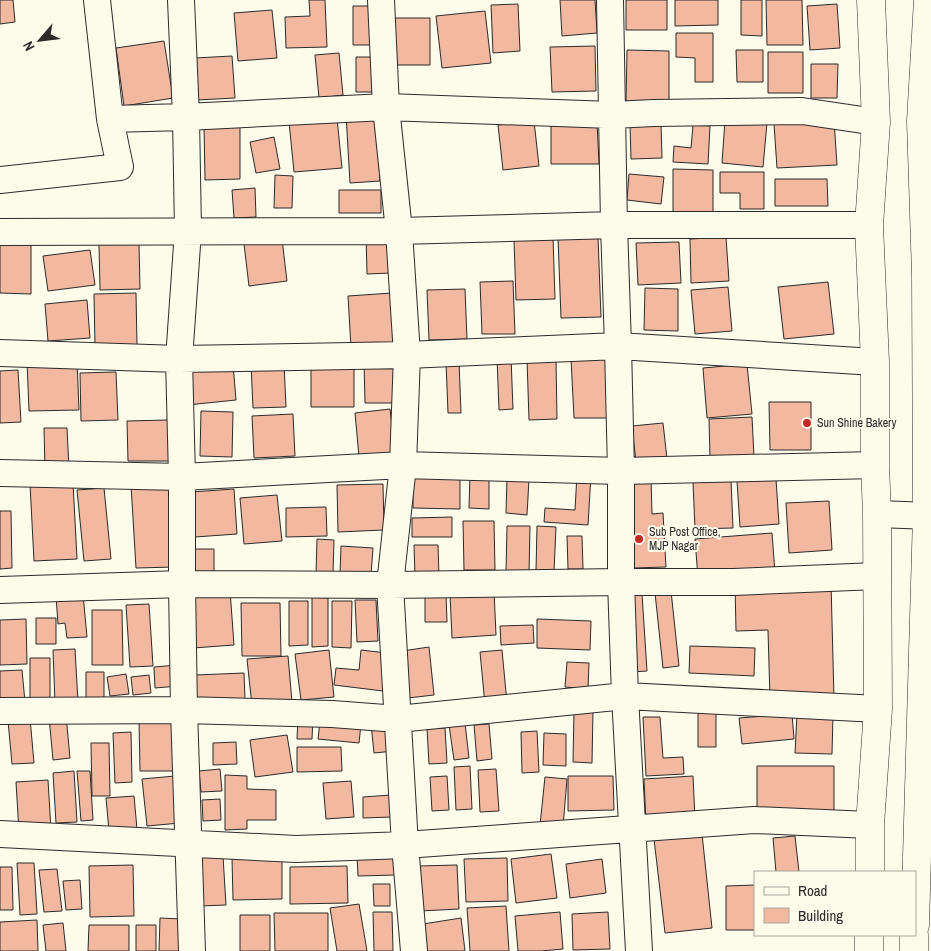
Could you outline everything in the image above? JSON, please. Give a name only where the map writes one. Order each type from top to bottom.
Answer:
[{"type":"main road","points":[[870,871],[870,825],[878,710],[875,362],[869,225],[876,122],[871,0]]},
{"type":"main road","points":[[916,907],[926,729],[929,516],[926,120],[928,0]]},
{"type":"main road","points":[[869,936],[869,951]]},
{"type":"main road","points":[[914,936],[914,951]]},
{"type":"street","points":[[0,180],[120,167],[110,119],[97,0]]},
{"type":"street","points":[[181,0],[188,231],[179,359],[184,710],[192,951]]},
{"type":"street","points":[[381,0],[386,107],[408,355],[403,464],[390,585],[405,845],[414,951]]},
{"type":"street","points":[[610,0],[625,696],[639,951]]},
{"type":"street","points":[[110,119],[386,107],[612,115],[802,110],[876,122]]},
{"type":"street","points":[[0,232],[398,231],[614,225],[869,225]]},
{"type":"street","points":[[0,353],[179,359],[408,355],[618,346],[875,362]]},
{"type":"street","points":[[0,473],[182,477],[403,464],[621,471],[875,465]]},
{"type":"street","points":[[877,514],[929,516]]},
{"type":"street","points":[[0,590],[182,584],[390,585],[734,582],[877,576]]},
{"type":"street","points":[[0,711],[184,710],[332,714],[398,719],[625,696],[878,710]]},
{"type":"street","points":[[0,834],[296,849],[405,845],[754,820],[870,825]]},
{"type":"building","points":[[0,0],[13,0],[15,22],[0,24]]},
{"type":"building","points":[[309,0],[325,0],[327,47],[286,48],[285,17],[310,16]]},
{"type":"building","points":[[560,0],[595,0],[597,33],[562,36]]},
{"type":"building","points":[[626,0],[667,0],[667,30],[626,30]]},
{"type":"building","points":[[675,0],[718,0],[718,25],[675,26]]},
{"type":"building","points":[[741,0],[762,0],[762,36],[741,35]]},
{"type":"building","points":[[766,0],[802,0],[803,45],[767,45]]},
{"type":"building","points":[[518,4],[520,51],[493,53],[491,5]]},
{"type":"building","points":[[837,4],[840,48],[810,50],[807,6]]},
{"type":"building","points":[[353,6],[372,6],[372,45],[353,45]]},
{"type":"building","points":[[272,10],[277,58],[238,61],[234,13]]},
{"type":"building","points":[[485,11],[491,63],[442,68],[436,16]]},
{"type":"building","points":[[389,18],[430,18],[430,65],[389,65]]},
{"type":"building","points":[[676,33],[713,33],[713,82],[695,82],[695,58],[676,57]]},
{"type":"building","points":[[164,41],[173,98],[124,106],[116,48]]},
{"type":"building","points":[[595,46],[596,91],[552,92],[550,47]]},
{"type":"building","points":[[627,50],[669,51],[669,102],[626,102]]},
{"type":"building","points":[[736,50],[763,50],[763,82],[737,82]]},
{"type":"building","points":[[768,52],[803,52],[803,93],[768,93]]},
{"type":"building","points":[[339,53],[343,95],[319,98],[315,55]]},
{"type":"building","points":[[232,56],[235,98],[197,100],[195,58]]},
{"type":"building","points":[[356,57],[374,57],[374,92],[356,92]]},
{"type":"building","points":[[811,64],[838,64],[837,98],[811,98]]},
{"type":"building","points":[[376,113],[380,181],[350,183],[346,114]]},
{"type":"building","points":[[337,118],[342,168],[294,172],[289,122]]},
{"type":"building","points":[[725,120],[767,123],[763,167],[722,163]]},
{"type":"building","points":[[834,120],[837,165],[777,168],[774,124]]},
{"type":"building","points":[[534,121],[539,166],[503,170],[498,125]]},
{"type":"building","points":[[597,122],[599,164],[551,164],[551,123]]},
{"type":"building","points":[[661,123],[662,158],[631,159],[630,124]]},
{"type":"building","points":[[693,125],[710,126],[708,164],[673,162],[674,146],[691,148]]},
{"type":"building","points":[[204,126],[240,126],[240,179],[205,180]]},
{"type":"building","points":[[274,137],[280,169],[256,173],[250,142]]},
{"type":"building","points":[[673,169],[713,170],[713,213],[673,213]]},
{"type":"building","points":[[720,172],[764,172],[764,209],[740,209],[740,193],[720,193]]},
{"type":"building","points":[[629,174],[664,177],[661,204],[627,200]]},
{"type":"building","points":[[275,175],[293,176],[292,208],[274,208]]},
{"type":"building","points":[[775,179],[827,179],[828,206],[775,206]]},
{"type":"building","points":[[255,188],[256,217],[234,218],[232,190]]},
{"type":"building","points":[[339,190],[381,190],[381,213],[339,213]]},
{"type":"building","points":[[390,234],[391,273],[367,274],[366,235]]},
{"type":"building","points":[[553,237],[555,299],[516,300],[514,239]]},
{"type":"building","points":[[598,237],[601,317],[561,318],[558,238]]},
{"type":"building","points":[[726,237],[729,281],[691,283],[690,239]]},
{"type":"building","points":[[0,239],[31,240],[31,294],[0,293]]},
{"type":"building","points":[[282,239],[287,281],[249,286],[244,244]]},
{"type":"building","points":[[679,242],[681,283],[638,285],[636,243]]},
{"type":"building","points":[[139,243],[140,289],[100,290],[99,244]]},
{"type":"building","points":[[90,250],[95,285],[48,291],[43,256]]},
{"type":"building","points":[[513,281],[515,334],[482,334],[480,282]]},
{"type":"building","points":[[828,282],[834,334],[784,339],[778,287]]},
{"type":"building","points":[[728,287],[732,331],[695,334],[691,290]]},
{"type":"building","points":[[645,288],[678,289],[678,331],[644,330]]},
{"type":"building","points":[[465,289],[467,339],[429,340],[427,290]]},
{"type":"building","points":[[136,293],[137,346],[95,347],[94,294]]},
{"type":"building","points":[[392,293],[395,346],[351,348],[348,296]]},
{"type":"building","points":[[87,300],[90,338],[48,341],[45,304]]},
{"type":"building","points":[[511,357],[513,409],[499,410],[497,358]]},
{"type":"building","points":[[311,358],[354,359],[354,407],[311,407]]},
{"type":"building","points":[[606,358],[608,418],[574,418],[571,359]]},
{"type":"building","points":[[527,359],[556,359],[557,419],[529,420]]},
{"type":"building","points":[[77,360],[79,410],[29,411],[27,361]]},
{"type":"building","points":[[394,361],[396,403],[365,403],[364,363]]},
{"type":"building","points":[[459,361],[461,413],[448,413],[446,362]]},
{"type":"building","points":[[284,363],[286,407],[253,408],[251,365]]},
{"type":"building","points":[[233,364],[236,400],[187,405],[183,369]]},
{"type":"building","points":[[747,364],[752,414],[707,418],[703,368]]},
{"type":"building","points":[[18,370],[21,422],[0,423],[0,371]]},
{"type":"building","points":[[116,372],[118,420],[81,421],[80,373]]},
{"type":"building","points":[[769,402],[811,402],[811,450],[770,450]]},
{"type":"building","points":[[390,409],[395,454],[359,457],[355,413]]},
{"type":"building","points":[[201,411],[233,412],[232,457],[200,456]]},
{"type":"building","points":[[293,414],[295,456],[254,458],[252,416]]},
{"type":"building","points":[[752,417],[754,457],[710,458],[709,419]]},
{"type":"building","points":[[168,420],[169,461],[128,461],[127,421]]},
{"type":"building","points":[[663,423],[667,459],[636,462],[632,426]]},
{"type":"building","points":[[44,428],[67,428],[69,469],[45,470]]},
{"type":"building","points":[[413,473],[460,474],[460,509],[413,508]]},
{"type":"building","points":[[470,474],[489,475],[489,509],[469,508]]},
{"type":"building","points":[[577,474],[591,475],[588,525],[544,522],[545,508],[575,510]]},
{"type":"building","points":[[630,476],[651,476],[652,514],[663,513],[666,567],[633,568]]},
{"type":"building","points":[[507,478],[529,479],[527,515],[506,513]]},
{"type":"building","points":[[776,479],[779,524],[740,527],[737,481]]},
{"type":"building","points":[[731,480],[733,528],[695,529],[693,482]]},
{"type":"building","points":[[73,482],[77,559],[34,561],[30,484]]},
{"type":"building","points":[[170,483],[175,567],[136,568],[131,485]]},
{"type":"building","points":[[383,484],[384,530],[338,532],[337,485]]},
{"type":"building","points":[[104,488],[111,559],[84,561],[77,490]]},
{"type":"building","points":[[234,489],[237,534],[195,537],[191,492]]},
{"type":"building","points":[[277,495],[282,541],[244,544],[240,498]]},
{"type":"building","points":[[829,501],[832,550],[789,553],[786,503]]},
{"type":"building","points":[[326,507],[327,536],[286,537],[286,508]]},
{"type":"building","points":[[0,511],[11,511],[12,568],[0,569]]},
{"type":"building","points":[[452,517],[452,537],[412,537],[412,518]]},
{"type":"building","points":[[463,521],[494,521],[495,570],[464,570]]},
{"type":"building","points":[[507,526],[530,526],[529,573],[506,572]]},
{"type":"building","points":[[537,526],[556,527],[554,572],[536,571]]},
{"type":"building","points":[[772,533],[775,573],[698,578],[695,539]]},
{"type":"building","points":[[567,536],[582,536],[583,569],[568,569]]},
{"type":"building","points":[[317,539],[334,540],[333,573],[316,573]]},
{"type":"building","points":[[414,545],[438,545],[439,577],[415,577]]},
{"type":"building","points":[[341,546],[373,548],[371,575],[340,574]]},
{"type":"building","points":[[193,549],[214,549],[214,578],[193,578]]},
{"type":"building","points":[[831,583],[834,698],[770,700],[768,630],[736,631],[735,585]]},
{"type":"building","points":[[230,590],[234,645],[193,648],[189,593]]},
{"type":"building","points":[[494,591],[496,635],[452,638],[450,594]]},
{"type":"building","points":[[671,591],[679,666],[663,668],[655,593]]},
{"type":"building","points":[[83,594],[87,637],[67,638],[65,623],[58,624],[56,596]]},
{"type":"building","points":[[425,594],[446,594],[447,622],[425,622]]},
{"type":"building","points":[[642,594],[647,671],[632,672],[627,596]]},
{"type":"building","points":[[312,597],[328,598],[328,646],[312,647]]},
{"type":"building","points":[[355,600],[376,600],[378,641],[357,642]]},
{"type":"building","points":[[289,601],[308,601],[308,645],[289,646]]},
{"type":"building","points":[[332,601],[352,601],[351,648],[332,647]]},
{"type":"building","points":[[241,603],[280,603],[281,656],[242,656]]},
{"type":"building","points":[[149,604],[153,666],[130,667],[126,605]]},
{"type":"building","points":[[92,610],[122,610],[123,665],[92,665]]},
{"type":"building","points":[[36,618],[56,618],[56,644],[36,644]]},
{"type":"building","points":[[26,619],[27,664],[0,665],[0,620]]},
{"type":"building","points":[[537,619],[591,621],[590,650],[537,648]]},
{"type":"building","points":[[533,625],[534,643],[501,645],[500,626]]},
{"type":"building","points":[[690,646],[755,648],[754,676],[689,673]]},
{"type":"building","points":[[429,647],[434,695],[408,698],[402,651]]},
{"type":"building","points":[[75,649],[78,702],[55,703],[53,650]]},
{"type":"building","points":[[329,650],[334,697],[301,700],[295,654]]},
{"type":"building","points":[[361,650],[387,653],[383,691],[334,685],[336,668],[359,670]]},
{"type":"building","points":[[502,650],[507,703],[485,705],[480,652]]},
{"type":"building","points":[[288,656],[292,702],[252,706],[247,659]]},
{"type":"building","points":[[30,658],[50,658],[50,702],[30,702]]},
{"type":"building","points":[[567,662],[589,663],[588,689],[565,687]]},
{"type":"building","points":[[177,665],[178,686],[155,688],[154,667]]},
{"type":"building","points":[[22,670],[25,702],[0,704],[0,671]]},
{"type":"building","points":[[86,672],[104,672],[104,700],[86,700]]},
{"type":"building","points":[[244,673],[245,699],[197,701],[195,675]]},
{"type":"building","points":[[126,674],[129,694],[110,696],[107,677]]},
{"type":"building","points":[[149,675],[151,693],[133,695],[131,677]]},
{"type":"building","points":[[698,708],[716,708],[716,747],[698,747]]},
{"type":"building","points":[[574,710],[593,710],[592,763],[573,762]]},
{"type":"building","points":[[792,714],[794,739],[742,744],[739,718]]},
{"type":"building","points":[[797,714],[833,715],[832,754],[795,753]]},
{"type":"building","points":[[66,715],[70,758],[53,760],[49,717]]},
{"type":"building","points":[[298,716],[313,717],[312,739],[297,739]]},
{"type":"building","points":[[643,717],[660,717],[663,758],[683,757],[684,774],[646,776]]},
{"type":"building","points":[[30,718],[34,763],[12,764],[8,721]]},
{"type":"building","points":[[139,719],[175,719],[176,771],[140,771]]},
{"type":"building","points":[[320,721],[361,724],[359,743],[318,739]]},
{"type":"building","points":[[390,722],[394,751],[374,753],[371,724]]},
{"type":"building","points":[[465,723],[469,758],[454,760],[449,725]]},
{"type":"building","points":[[489,724],[492,759],[477,761],[474,725]]},
{"type":"building","points":[[445,728],[447,763],[429,764],[427,729]]},
{"type":"building","points":[[537,731],[539,772],[522,773],[521,732]]},
{"type":"building","points":[[131,732],[132,782],[115,783],[113,733]]},
{"type":"building","points":[[544,733],[566,734],[566,766],[543,765]]},
{"type":"building","points":[[287,735],[293,772],[255,777],[250,740]]},
{"type":"building","points":[[236,742],[237,764],[213,765],[213,743]]},
{"type":"building","points":[[91,743],[109,743],[110,796],[92,796]]},
{"type":"building","points":[[297,747],[341,747],[342,771],[297,772]]},
{"type":"building","points":[[470,766],[472,809],[456,810],[454,767]]},
{"type":"building","points":[[757,766],[834,766],[834,813],[757,813]]},
{"type":"building","points":[[220,769],[222,791],[201,792],[199,771]]},
{"type":"building","points":[[496,769],[499,811],[480,812],[478,770]]},
{"type":"building","points":[[74,771],[77,822],[56,823],[53,773]]},
{"type":"building","points":[[77,771],[90,771],[93,820],[81,821]]},
{"type":"building","points":[[225,775],[247,776],[247,789],[276,790],[276,820],[247,820],[247,829],[225,830]]},
{"type":"building","points":[[175,776],[180,823],[147,826],[142,779]]},
{"type":"building","points":[[447,776],[449,810],[432,811],[430,777]]},
{"type":"building","points":[[568,776],[613,776],[614,810],[568,811]]},
{"type":"building","points":[[693,776],[695,819],[646,822],[644,779]]},
{"type":"building","points":[[545,777],[567,779],[563,827],[540,825]]},
{"type":"building","points":[[48,780],[51,830],[19,832],[16,782]]},
{"type":"building","points":[[351,781],[354,817],[326,819],[323,783]]},
{"type":"building","points":[[391,795],[392,817],[363,818],[363,797]]},
{"type":"building","points":[[134,796],[137,829],[109,831],[106,798]]},
{"type":"building","points":[[220,799],[221,820],[203,821],[202,800]]},
{"type":"building","points":[[702,834],[712,928],[665,933],[654,839]]},
{"type":"building","points":[[795,836],[799,871],[776,871],[773,838]]},
{"type":"building","points":[[551,854],[557,898],[516,903],[511,859]]},
{"type":"building","points":[[395,855],[396,875],[358,876],[357,856]]},
{"type":"building","points":[[223,856],[226,905],[200,906],[197,857]]},
{"type":"building","points":[[282,856],[282,899],[233,900],[232,858]]},
{"type":"building","points":[[507,858],[508,901],[466,902],[464,859]]},
{"type":"building","points":[[602,859],[606,893],[570,898],[566,864]]},
{"type":"building","points":[[17,863],[34,863],[37,914],[20,915]]},
{"type":"building","points":[[133,865],[134,916],[90,917],[89,866]]},
{"type":"building","points":[[457,865],[459,909],[420,911],[418,866]]},
{"type":"building","points":[[347,866],[348,903],[290,904],[290,867]]},
{"type":"building","points":[[0,867],[12,867],[13,910],[0,910]]},
{"type":"building","points":[[57,869],[62,911],[44,912],[39,870]]},
{"type":"building","points":[[80,880],[82,909],[66,910],[63,881]]},
{"type":"building","points":[[373,884],[390,884],[390,906],[374,906]]},
{"type":"building","points":[[754,885],[754,930],[726,930],[726,886]]},
{"type":"building","points":[[359,904],[367,951],[337,951],[330,908]]},
{"type":"building","points":[[506,906],[509,951],[470,951],[467,908]]},
{"type":"building","points":[[373,912],[392,912],[393,951],[374,951]]},
{"type":"building","points":[[560,912],[563,949],[518,951],[515,916]]},
{"type":"building","points":[[608,912],[610,949],[573,950],[572,914]]},
{"type":"building","points":[[274,913],[328,913],[328,951],[275,951]]},
{"type":"building","points":[[240,915],[270,915],[270,951],[240,951]]},
{"type":"building","points":[[160,918],[182,919],[181,951],[159,951]]},
{"type":"building","points":[[461,918],[465,951],[427,951],[423,924]]},
{"type":"building","points":[[37,920],[38,951],[0,951],[0,922]]},
{"type":"building","points":[[63,923],[66,951],[46,951],[43,925]]},
{"type":"building","points":[[89,925],[129,925],[129,951],[88,951]]},
{"type":"building","points":[[136,925],[156,925],[156,951],[136,951]]},
{"type":"place","name":"Sun Shine Bakery","points":[[807,423]]},
{"type":"place","name":"Sub Post Office, MJP Nagar","points":[[639,539]]}]
